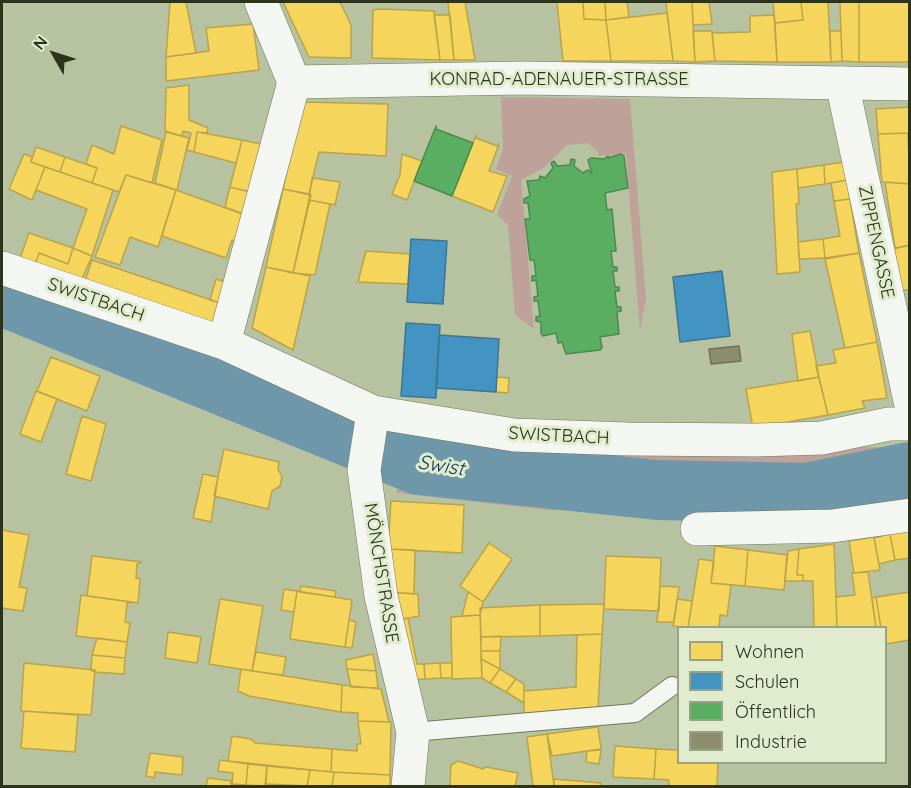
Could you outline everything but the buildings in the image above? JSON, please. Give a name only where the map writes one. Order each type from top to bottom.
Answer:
[{"type":"street","points":[[224,343],[294,81],[261,2]]},
{"type":"street","name":"KONRAD-ADENAUER-STRASSE","points":[[294,81],[522,78],[909,84]]},
{"type":"street","name":"ZIPPENGASSE","points":[[842,83],[909,401]]},
{"type":"street","name":"SWISTBACH","points":[[2,268],[224,343],[372,417],[514,435],[628,440],[822,438],[889,424],[909,424]]},
{"type":"street","name":"MÖNCHSTRASSE","points":[[372,417],[364,470],[381,596],[413,732],[408,786]]},
{"type":"street","points":[[697,530],[832,526],[909,515]]},
{"type":"lane","points":[[413,732],[635,713],[672,686]]},
{"type":"shaded area","points":[[501,97],[630,99],[646,299],[640,331],[626,154],[598,156],[598,152],[588,143],[567,145],[544,168],[521,180],[534,329],[515,315],[508,225],[497,215],[512,176],[496,169],[503,149]]},
{"type":"shaded area","points":[[397,422],[501,439],[909,448],[909,489],[749,511],[549,510],[397,493]]},
{"type":"waterway","name":"Swist","points":[[2,296],[419,465],[657,490],[807,493],[910,472]]}]
